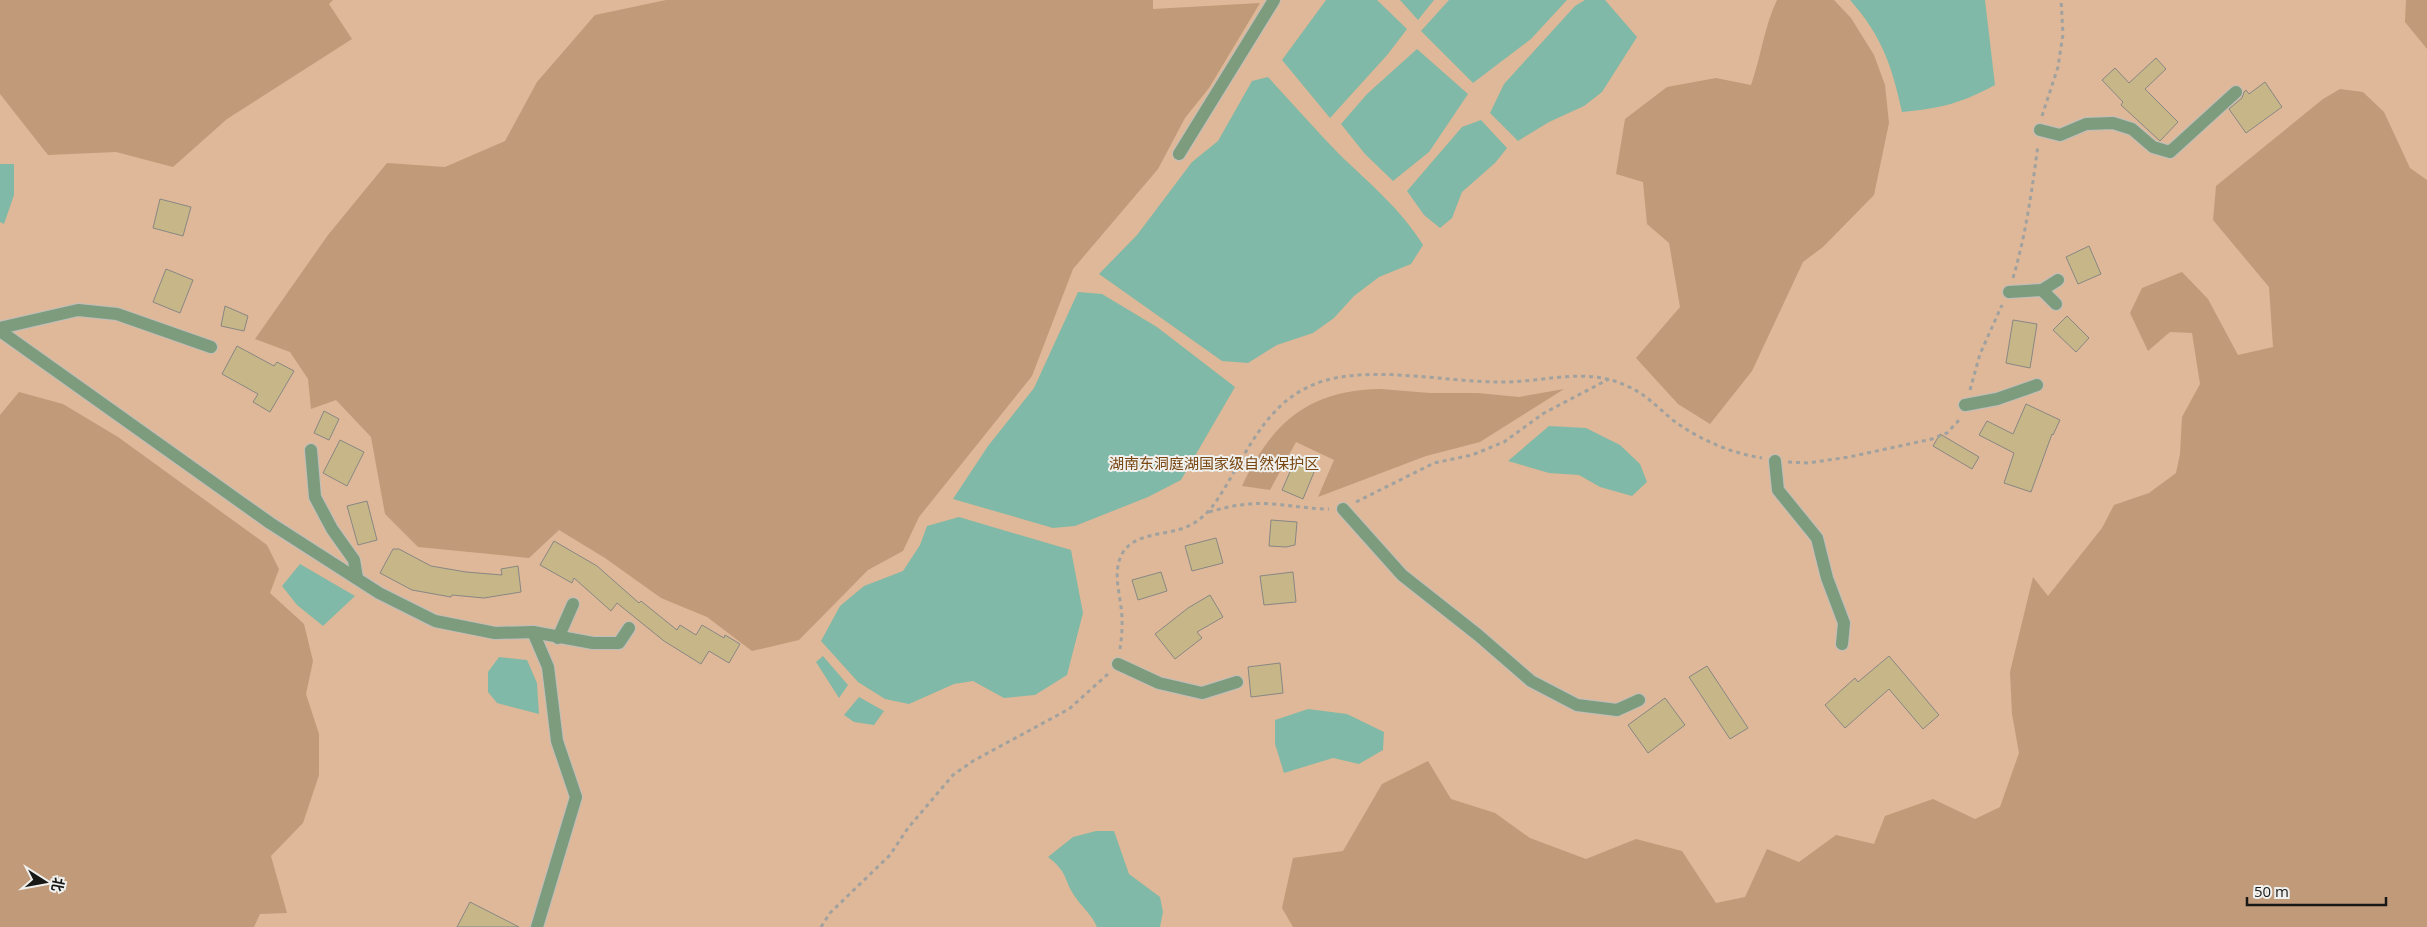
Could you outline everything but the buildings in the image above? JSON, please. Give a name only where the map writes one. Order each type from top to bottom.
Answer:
[{"type":"street","points":[[1179,154],[1274,0]]},
{"type":"street","points":[[2040,130],[2060,135],[2086,124],[2113,123],[2132,129],[2153,147],[2170,152],[2236,92]]},
{"type":"street","points":[[2008,292],[2042,290],[2058,280]]},
{"type":"street","points":[[2042,290],[2056,304]]},
{"type":"street","points":[[0,330],[78,310],[117,314],[211,347]]},
{"type":"street","points":[[0,330],[270,523],[379,593],[435,620],[495,633],[534,632],[593,643],[619,643],[629,628]]},
{"type":"street","points":[[1965,406],[1997,399],[2037,385]]},
{"type":"street","points":[[311,450],[315,497],[332,529],[354,560],[356,578]]},
{"type":"street","points":[[1775,461],[1778,490],[1817,538],[1827,578],[1844,623],[1842,644]]},
{"type":"street","points":[[1343,509],[1402,575],[1478,635],[1531,681],[1577,704],[1617,710],[1640,700]]},
{"type":"street","points":[[558,638],[573,604]]},
{"type":"street","points":[[534,632],[548,667],[557,741],[576,797],[537,927]]},
{"type":"street","points":[[1118,664],[1159,683],[1202,693],[1237,682]]},
{"type":"path","points":[[1209,512],[1260,428],[1284,404],[1307,387],[1334,379],[1392,374],[1472,382],[1506,382],[1581,375],[1609,379],[1627,385],[1648,397],[1675,421],[1712,444],[1745,456],[1775,461],[1808,463],[1849,457],[1932,439],[1947,433],[1961,418],[1980,354],[1993,320],[2008,292],[2025,229],[2043,110],[2058,67],[2063,34],[2061,0]]},
{"type":"path","points":[[821,927],[830,913],[890,855],[908,828],[953,775],[973,761],[1068,709],[1118,664],[1122,636],[1121,608],[1116,580],[1122,554],[1139,538],[1187,527],[1209,512],[1238,504],[1270,504],[1306,509],[1343,509],[1384,486],[1434,463],[1472,455],[1504,442],[1544,413],[1609,379]]},
{"type":"green space","name":"湖南东洞庭湖国家级自然保护区","points":[[0,0],[2427,0],[2427,927],[0,927]]},
{"type":"shaded area","points":[[0,0],[333,0],[329,4],[352,39],[227,119],[173,167],[116,152],[48,155],[0,94]]},
{"type":"shaded area","points":[[666,0],[1153,0],[1153,9],[1260,3],[1209,88],[1185,118],[1158,169],[1073,269],[1032,376],[919,517],[903,551],[868,570],[799,640],[752,651],[707,617],[661,598],[605,558],[559,530],[529,558],[418,547],[385,514],[371,437],[336,400],[311,409],[308,379],[290,352],[255,339],[328,235],[387,163],[445,167],[505,141],[537,82],[595,15]]},
{"type":"shaded area","points":[[1326,0],[1377,0],[1407,29],[1388,54],[1330,118],[1282,60]]},
{"type":"shaded area","points":[[1400,0],[1434,0],[1418,20]]},
{"type":"shaded area","points":[[1449,0],[1567,0],[1531,39],[1473,83],[1421,31]]},
{"type":"shaded area","points":[[1585,0],[1605,0],[1637,37],[1602,92],[1584,106],[1549,122],[1518,141],[1490,113],[1504,84],[1575,6]]},
{"type":"shaded area","points":[[1777,0],[1834,0],[1851,18],[1874,55],[1885,85],[1889,123],[1874,195],[1823,247],[1803,262],[1752,371],[1710,424],[1678,404],[1636,358],[1680,307],[1669,243],[1647,224],[1643,182],[1616,174],[1625,119],[1667,87],[1716,78],[1751,85],[1769,21]]},
{"type":"shaded area","points":[[1850,0],[1985,0],[1995,85],[1971,97],[1950,104],[1902,112],[1890,66],[1878,39]]},
{"type":"shaded area","points":[[2406,0],[2427,0],[2427,49],[2405,22]]},
{"type":"shaded area","points":[[1417,49],[1468,94],[1429,152],[1393,181],[1365,154],[1341,124],[1367,94]]},
{"type":"shaded area","points":[[1268,77],[1339,154],[1395,208],[1423,245],[1411,264],[1379,277],[1354,296],[1334,318],[1313,333],[1277,345],[1248,363],[1222,361],[1099,274],[1137,235],[1192,162],[1218,141],[1252,81]]},
{"type":"shaded area","points":[[2340,89],[2363,92],[2384,112],[2410,168],[2427,180],[2427,927],[1293,927],[1282,908],[1293,858],[1343,851],[1382,784],[1428,761],[1451,799],[1495,813],[1530,838],[1586,859],[1636,839],[1682,851],[1716,903],[1745,897],[1767,849],[1799,862],[1836,835],[1874,844],[1885,816],[1933,799],[1975,819],[2000,807],[2019,753],[2012,714],[2010,672],[2033,577],[2048,596],[2102,528],[2114,505],[2149,493],[2176,473],[2180,454],[2182,417],[2200,384],[2192,333],[2170,332],[2148,351],[2130,313],[2142,288],[2182,272],[2208,299],[2238,355],[2273,347],[2269,287],[2213,220],[2216,186],[2323,99]]},
{"type":"shaded area","points":[[1481,120],[1507,148],[1495,163],[1462,192],[1452,218],[1440,228],[1424,215],[1407,191],[1462,127]]},
{"type":"shaded area","points":[[0,164],[14,164],[14,195],[4,224],[0,222]]},
{"type":"shaded area","points":[[1078,292],[1102,294],[1157,327],[1235,387],[1181,480],[1148,497],[1075,526],[1053,528],[953,499],[988,446],[1034,388]]},
{"type":"shaded area","points":[[1381,389],[1430,393],[1478,393],[1519,397],[1564,389],[1480,442],[1426,456],[1318,497],[1334,460],[1296,442],[1270,490],[1242,486],[1266,444],[1280,427],[1296,414],[1313,403],[1333,396],[1356,391]]},
{"type":"shaded area","points":[[19,392],[63,404],[118,437],[267,545],[279,569],[270,593],[304,624],[313,661],[306,694],[319,734],[319,775],[303,823],[271,856],[287,913],[260,914],[254,927],[0,927],[0,415]]},
{"type":"shaded area","points":[[1549,426],[1586,428],[1620,445],[1640,464],[1647,482],[1632,496],[1600,487],[1579,475],[1549,473],[1508,461]]},
{"type":"shaded area","points":[[959,517],[1071,550],[1083,613],[1067,675],[1035,695],[1004,698],[973,681],[954,684],[909,704],[885,699],[858,682],[821,641],[840,606],[864,586],[903,571],[920,545],[927,526]]},
{"type":"shaded area","points":[[300,564],[355,596],[323,626],[297,605],[282,586]]},
{"type":"shaded area","points":[[823,656],[848,685],[839,698],[816,662]]},
{"type":"shaded area","points":[[499,657],[527,660],[537,683],[539,714],[497,703],[488,692],[488,672]]},
{"type":"shaded area","points":[[859,697],[884,711],[874,725],[854,722],[844,715]]},
{"type":"shaded area","points":[[1308,709],[1347,714],[1384,732],[1383,750],[1359,764],[1333,758],[1284,773],[1275,744],[1275,720]]},
{"type":"shaded area","points":[[1096,831],[1114,831],[1129,874],[1160,897],[1163,912],[1160,927],[1097,927],[1072,892],[1063,872],[1048,857],[1073,837]]}]
